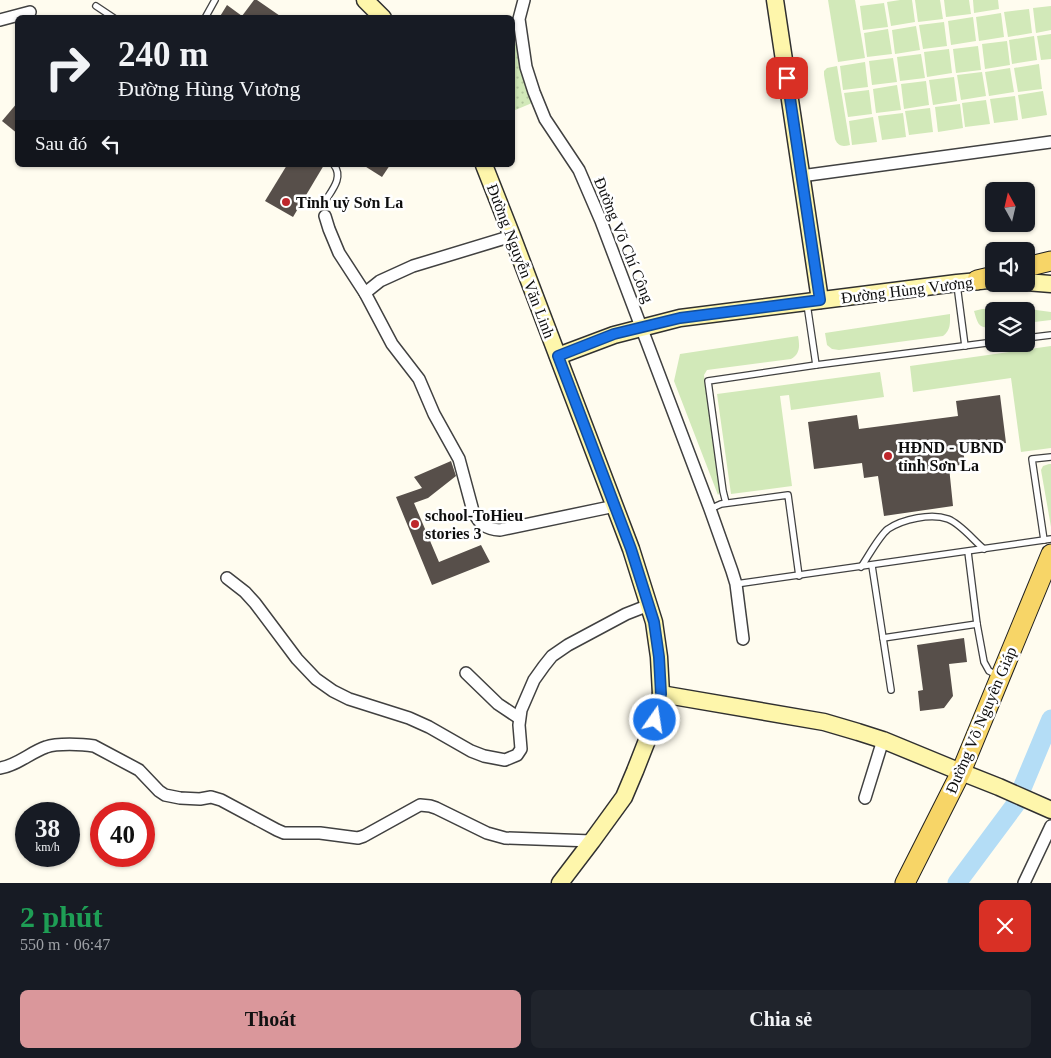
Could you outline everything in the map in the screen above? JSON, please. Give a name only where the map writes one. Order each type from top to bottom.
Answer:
[{"type":"main road","points":[[1035,265],[1051,261]]},
{"type":"main road","name":"Đường Võ Nguyên Giáp","points":[[905,883],[961,772],[1000,677],[1047,547]]},
{"type":"street","name":"Đường Võ Chí Công","points":[[524,0],[516,20],[526,67],[534,92],[545,119],[579,170],[601,221],[642,328],[710,508],[736,584],[743,639]]},
{"type":"street","points":[[775,0],[802,176],[813,301]]},
{"type":"street","points":[[368,1],[380,15]]},
{"type":"street","points":[[19,15],[30,12]]},
{"type":"street","points":[[0,20],[15,16]]},
{"type":"street","points":[[802,176],[1051,142]]},
{"type":"street","name":"Đường Nguyễn Văn Linh","points":[[485,167],[615,506],[649,604],[654,622],[659,657],[661,694],[655,720],[624,797],[560,883]]},
{"type":"street","points":[[325,216],[328,229],[339,252],[365,293],[392,344],[419,379],[434,414],[459,459],[473,512],[481,524],[490,529],[500,530],[615,506]]},
{"type":"street","points":[[365,293],[380,281],[413,266],[512,236]]},
{"type":"street","name":"Đường Hùng Vương","points":[[558,356],[614,334],[680,318],[985,279]]},
{"type":"street","points":[[1035,283],[1051,284]]},
{"type":"street","points":[[227,578],[255,603],[297,659],[316,679],[333,691],[349,699],[409,718],[471,751],[494,759],[504,760],[517,755],[521,749],[519,718],[521,710],[534,680],[552,656],[609,622],[649,604]]},
{"type":"street","points":[[466,673],[498,704],[519,718]]},
{"type":"street","points":[[661,694],[824,722],[884,740],[1050,809]]},
{"type":"street","points":[[865,798],[884,740]]},
{"type":"street","points":[[1,768],[53,745],[87,745],[94,746],[139,770],[165,795],[194,799],[211,797],[221,800],[284,833],[320,832],[358,838],[420,806],[430,806],[487,833],[505,838],[592,841]]},
{"type":"street","points":[[1024,883],[1051,826]]},
{"type":"lane","points":[[206,15],[214,0]]},
{"type":"lane","points":[[96,6],[110,15]]},
{"type":"lane","points":[[324,203],[338,180],[338,173],[335,167]]},
{"type":"lane","points":[[957,283],[966,346]]},
{"type":"lane","points":[[813,301],[816,366]]},
{"type":"lane","points":[[1035,337],[1051,335]]},
{"type":"lane","points":[[726,503],[708,381],[985,343]]},
{"type":"lane","points":[[1047,547],[1032,459],[1051,457]]},
{"type":"lane","points":[[710,508],[726,503],[788,494],[799,576]]},
{"type":"lane","points":[[861,567],[887,530],[903,521],[926,516],[948,519],[963,529],[984,549]]},
{"type":"lane","points":[[1047,547],[1051,539]]},
{"type":"lane","points":[[736,584],[984,549],[1047,547]]},
{"type":"lane","points":[[968,552],[984,662],[989,671],[1000,677]]},
{"type":"lane","points":[[872,566],[891,690]]},
{"type":"lane","points":[[883,638],[978,624]]},
{"type":"green space","points":[[828,0],[855,0],[865,58],[838,62]]},
{"type":"green space","points":[[912,0],[915,22],[891,26],[887,2]]},
{"type":"green space","points":[[915,0],[940,0],[943,19],[918,22]]},
{"type":"green space","points":[[944,0],[969,0],[971,14],[946,17]]},
{"type":"green space","points":[[973,0],[998,0],[999,9],[974,13]]},
{"type":"green space","points":[[884,3],[888,27],[863,30],[860,6]]},
{"type":"green space","points":[[1051,6],[1051,30],[1036,33],[1033,8]]},
{"type":"green space","points":[[1029,9],[1032,33],[1008,37],[1004,12]]},
{"type":"green space","points":[[1001,13],[1004,37],[979,41],[976,17]]},
{"type":"green space","points":[[973,17],[976,41],[951,45],[948,21]]},
{"type":"green space","points":[[944,22],[947,46],[923,49],[919,25]]},
{"type":"green space","points":[[916,26],[920,50],[895,54],[892,30]]},
{"type":"green space","points":[[888,29],[892,54],[867,57],[864,33]]},
{"type":"green space","points":[[1051,34],[1051,59],[1041,60],[1037,36]]},
{"type":"green space","points":[[1034,36],[1037,60],[1012,64],[1009,40]]},
{"type":"green space","points":[[1007,41],[1010,65],[985,69],[982,44]]},
{"type":"green space","points":[[515,43],[517,45],[523,79],[532,103],[515,110]]},
{"type":"green space","points":[[978,46],[981,70],[956,73],[953,49]]},
{"type":"green space","points":[[949,49],[952,73],[927,77],[924,52]]},
{"type":"green space","points":[[921,54],[925,78],[900,81],[897,57]]},
{"type":"green space","points":[[893,58],[897,82],[872,85],[869,61]]},
{"type":"green space","points":[[865,62],[868,87],[843,90],[840,66]]},
{"type":"green space","points":[[1039,64],[1042,89],[1018,92],[1014,68]]},
{"type":"green space","points":[[837,66],[850,145],[845,146],[839,145],[835,139],[824,75],[824,71],[827,68]]},
{"type":"green space","points":[[1010,68],[1014,92],[989,96],[985,72]]},
{"type":"green space","points":[[982,72],[986,96],[961,100],[957,75]]},
{"type":"green space","points":[[954,77],[957,101],[933,105],[929,80]]},
{"type":"green space","points":[[926,81],[929,105],[904,109],[901,84]]},
{"type":"green space","points":[[897,85],[901,110],[876,113],[873,89]]},
{"type":"green space","points":[[869,90],[872,114],[848,117],[844,93]]},
{"type":"green space","points":[[1043,91],[1047,115],[1022,119],[1018,95]]},
{"type":"green space","points":[[1015,96],[1018,120],[994,123],[990,99]]},
{"type":"green space","points":[[986,100],[990,124],[965,127],[962,103]]},
{"type":"green space","points":[[960,104],[963,128],[938,132],[935,107]]},
{"type":"green space","points":[[930,108],[933,132],[909,135],[905,111]]},
{"type":"green space","points":[[903,113],[906,137],[882,140],[878,116]]},
{"type":"green space","points":[[873,117],[877,142],[852,145],[849,121]]},
{"type":"green space","points":[[985,309],[985,327],[979,325],[974,311]]},
{"type":"green space","points":[[1035,310],[1051,312],[1051,320],[1035,322]]},
{"type":"green space","points":[[950,314],[949,329],[943,336],[839,350],[832,349],[827,345],[825,333]]},
{"type":"green space","points":[[798,336],[799,349],[791,359],[707,370],[704,375],[720,492],[718,495],[674,381],[680,354]]},
{"type":"green space","points":[[1051,346],[1051,448],[1021,452],[1011,378],[913,392],[910,366],[1009,352],[1035,352],[1035,348]]},
{"type":"green space","points":[[880,372],[884,397],[791,410],[789,395],[780,396],[792,486],[731,494],[717,394]]},
{"type":"green space","points":[[1051,464],[1051,527],[1041,470],[1043,466]]},
{"type":"building","points":[[254,0],[257,0],[279,15],[243,15]]},
{"type":"building","points":[[227,5],[241,15],[221,15]]},
{"type":"building","points":[[15,106],[15,132],[2,121]]},
{"type":"building","points":[[286,167],[323,167],[293,217],[265,201]]},
{"type":"building","points":[[366,167],[389,167],[382,177]]},
{"type":"building","name":"HĐND - UBND tỉnh Sơn La","points":[[1000,395],[1006,443],[963,449],[965,464],[949,467],[953,506],[884,516],[878,476],[864,478],[862,463],[814,469],[808,422],[857,415],[859,429],[958,416],[956,401]]},
{"type":"building","name":"school-ToHieu stories 3","points":[[451,461],[456,476],[428,498],[414,503],[439,562],[481,545],[490,562],[432,585],[396,497],[422,488],[414,477]]},
{"type":"building","points":[[964,638],[967,662],[949,664],[953,696],[944,708],[920,711],[918,691],[923,690],[917,645]]},
{"type":"waterway","points":[[957,883],[1015,805],[1051,719]]},
{"type":"place","name":"Tỉnh uỷ Sơn La","points":[[286,202]]},
{"type":"place","name":"HĐND - UBND tỉnh Sơn La","points":[[888,456]]},
{"type":"place","name":"school-ToHieu stories 3","points":[[415,524]]},
{"type":"route","points":[[655,720],[661,694],[659,657],[654,622],[631,549],[558,356],[614,334],[680,318],[820,300],[787,78]]}]
